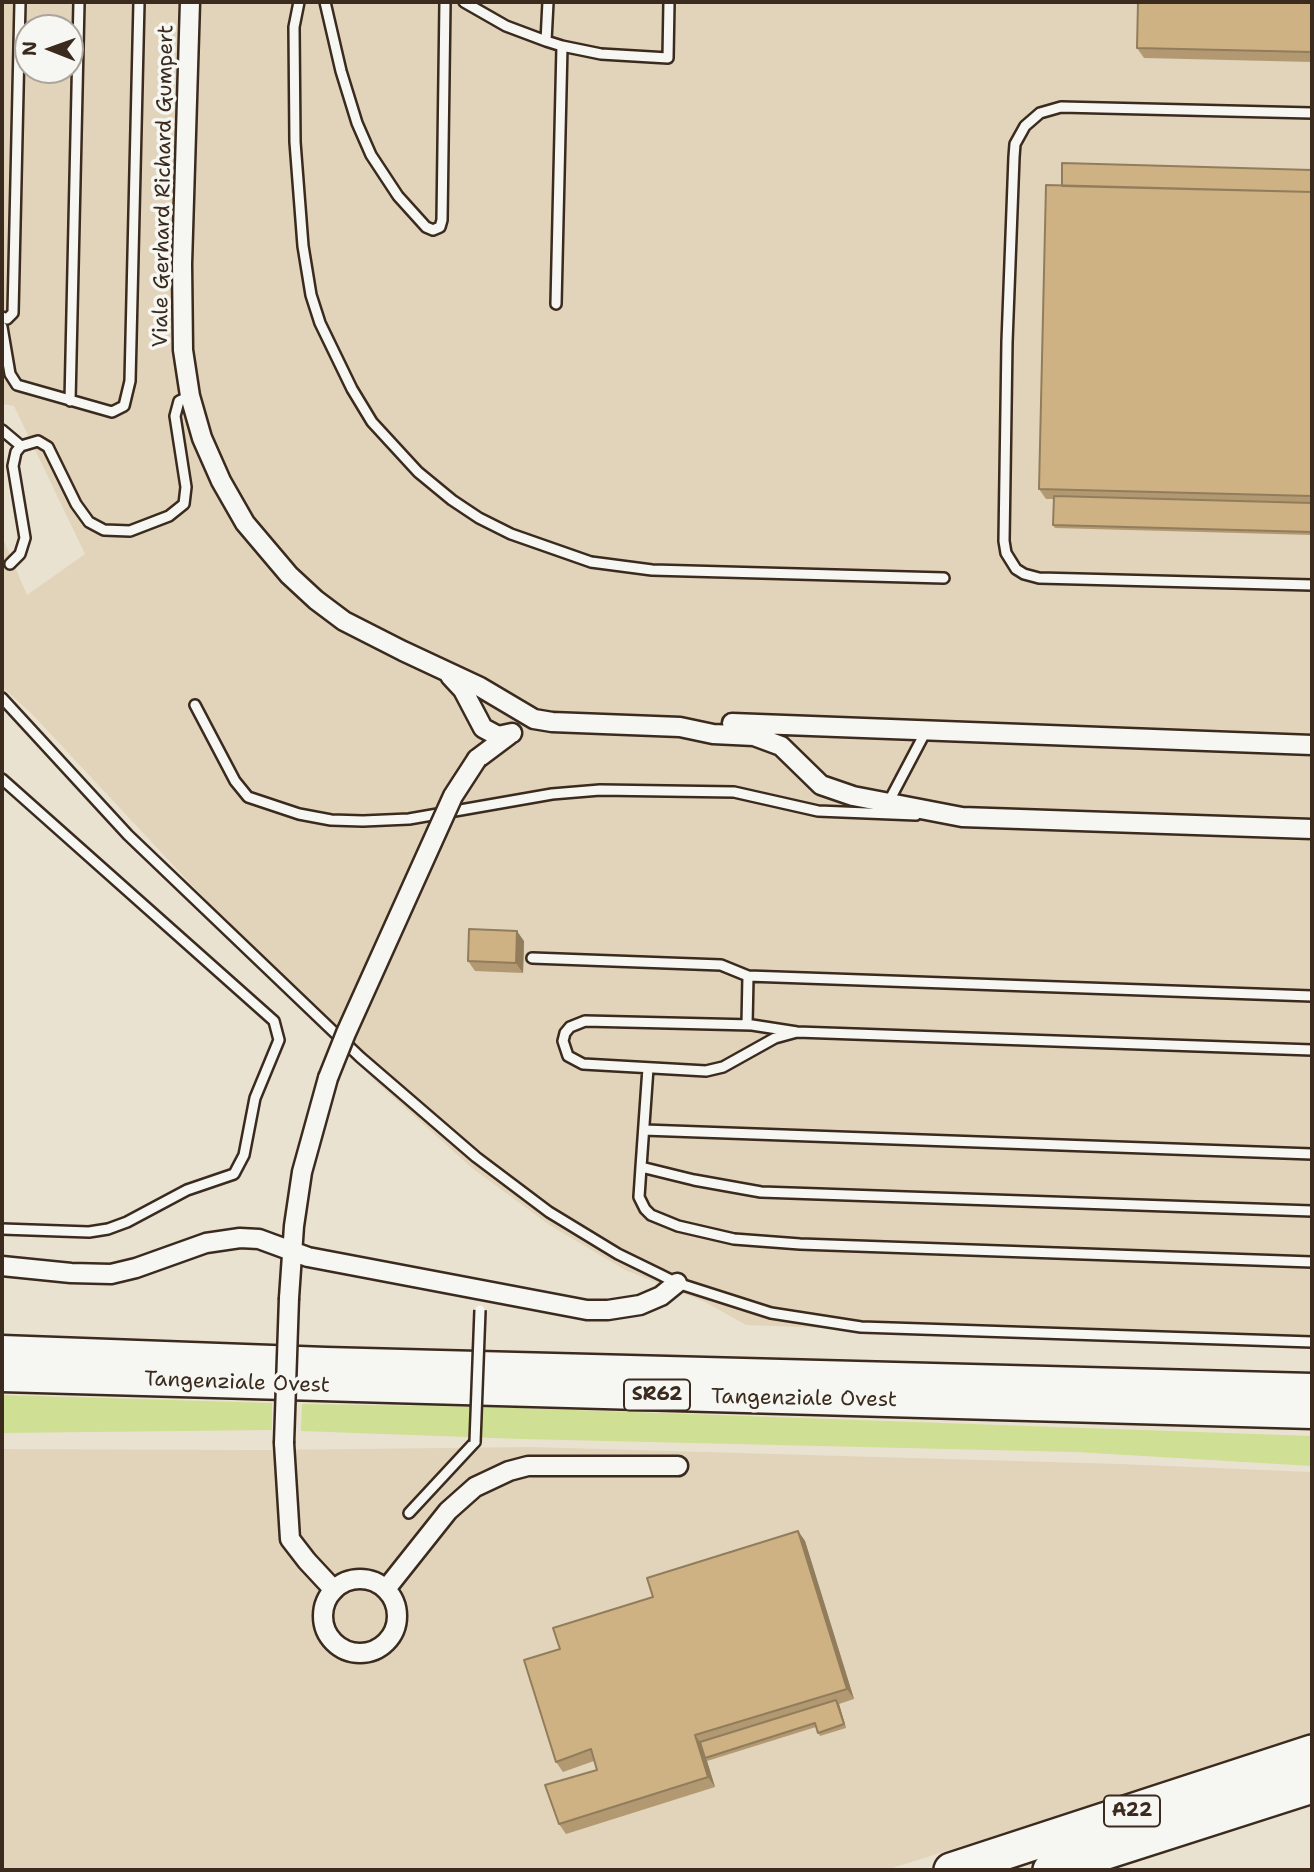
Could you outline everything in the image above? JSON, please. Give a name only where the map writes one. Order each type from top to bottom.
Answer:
[{"type":"highway","name":"Tangenziale Ovest","points":[[2,1351],[326,1363],[1312,1389]]},
{"type":"highway","name":"Tangenziale Ovest","points":[[2,1376],[1254,1411],[1312,1415]]},
{"type":"highway","name":"A22","points":[[951,1870],[1312,1752]]},
{"type":"highway","name":"A22","points":[[1050,1870],[1312,1786]]},
{"type":"street","name":"Viale Gerhard Richard Gumpert","points":[[190,2],[183,350],[190,396],[202,438],[221,481],[245,523],[289,575],[344,621],[448,672],[471,688]]},
{"type":"street","points":[[471,688],[483,728],[498,736],[552,722]]},
{"type":"street","points":[[471,688],[540,721],[680,727],[713,734],[754,736],[768,740],[792,755],[821,785],[886,808],[962,817],[1312,829]]},
{"type":"street","points":[[680,727],[713,722],[1312,746]]},
{"type":"street","points":[[334,1590],[290,1539],[284,1443],[289,1298],[294,1226],[302,1172],[328,1078],[346,1033],[453,796],[477,759],[512,733]]},
{"type":"street","points":[[2,1266],[111,1274],[206,1243],[240,1238],[259,1239],[308,1257],[587,1310],[640,1305],[654,1300],[677,1283]]},
{"type":"street","points":[[386,1589],[449,1511],[475,1487],[509,1471],[528,1466],[678,1466]]},
{"type":"street","points":[[358,1579],[377,1583],[386,1589],[396,1606],[397,1617],[391,1636],[376,1650],[357,1654],[338,1647],[326,1631],[323,1611],[334,1590],[348,1581],[358,1579]]},
{"type":"lane","points":[[2,317],[9,318],[13,310],[20,2]]},
{"type":"lane","points":[[70,401],[79,2]]},
{"type":"lane","points":[[2,327],[14,383],[23,388],[107,411],[117,412],[124,406],[130,388],[139,2]]},
{"type":"lane","points":[[299,2],[294,27],[295,142],[303,246],[311,295],[320,323],[352,389],[372,422],[418,472],[479,518],[511,534],[591,562],[652,570],[944,578]]},
{"type":"lane","points":[[325,2],[341,71],[357,123],[371,156],[398,196],[426,227],[433,229],[440,227],[442,220],[445,2]]},
{"type":"lane","points":[[464,2],[506,26],[562,46],[608,55],[668,58],[669,2]]},
{"type":"lane","points":[[546,41],[548,2]]},
{"type":"lane","points":[[556,304],[562,46]]},
{"type":"lane","points":[[1312,113],[1061,107],[1040,113],[1025,126],[1015,144],[1014,157],[1004,541],[1006,553],[1016,569],[1040,578],[1312,585]]},
{"type":"lane","points":[[10,564],[20,554],[25,538],[13,466],[16,452],[21,446],[38,441],[48,447],[76,504],[89,522],[104,530],[130,531],[169,516],[181,508],[186,500],[175,416],[179,401],[190,396]]},
{"type":"lane","points":[[2,429],[21,446]]},
{"type":"lane","points":[[2,698],[128,835],[360,1057],[476,1157],[549,1212],[618,1254],[677,1283],[771,1313],[861,1327],[1312,1342]]},
{"type":"lane","points":[[195,705],[235,780],[248,797],[290,812],[331,820],[409,818],[552,794],[600,790],[734,792],[818,811],[886,808],[926,732]]},
{"type":"lane","points":[[2,779],[274,1021],[279,1040],[255,1098],[244,1155],[234,1174],[187,1190],[127,1222],[108,1229],[89,1232],[2,1229]]},
{"type":"lane","points":[[532,958],[722,965],[748,976],[1312,996]]},
{"type":"lane","points":[[747,1025],[748,976]]},
{"type":"lane","points":[[797,1032],[775,1038],[714,1070],[648,1068],[575,1061],[564,1050],[565,1033],[576,1023],[584,1021],[747,1025],[797,1032],[1312,1050]]},
{"type":"lane","points":[[648,1068],[639,1197],[651,1214],[678,1226],[734,1239],[800,1244],[1312,1262]]},
{"type":"lane","points":[[644,1130],[1312,1154]]},
{"type":"lane","points":[[641,1167],[761,1192],[1312,1211]]},
{"type":"lane","points":[[409,1513],[475,1442],[483,1289]]},
{"type":"shaded area","points":[[2,2],[1312,2],[1312,1347],[746,1325],[705,1302],[625,1270],[551,1226],[472,1168],[372,1078],[31,713],[2,687],[2,536],[27,595],[85,554],[14,406],[2,404]]},
{"type":"shaded area","points":[[531,1447],[1312,1472],[1312,1736],[886,1870],[2,1870],[2,1449]]},
{"type":"green space","points":[[2,1395],[272,1403],[272,1430],[2,1433]]},
{"type":"green space","points":[[302,1404],[489,1407],[1312,1436],[1312,1466],[1076,1452],[301,1431]]},
{"type":"building","points":[[1138,2],[1312,2],[1312,52],[1137,48]]},
{"type":"building","points":[[1062,163],[1312,170],[1312,192],[1062,186]]},
{"type":"building","points":[[1046,185],[1312,192],[1312,496],[1039,489]]},
{"type":"building","points":[[1054,496],[1312,503],[1312,532],[1053,525]]},
{"type":"building","points":[[469,929],[517,931],[516,963],[468,961]]},
{"type":"building","points":[[798,1531],[847,1689],[695,1735],[708,1777],[559,1824],[545,1785],[597,1770],[591,1749],[556,1762],[524,1660],[560,1649],[553,1628],[653,1597],[647,1578]]},
{"type":"building","points":[[836,1700],[844,1724],[818,1733],[815,1723],[705,1758],[700,1742]]}]
